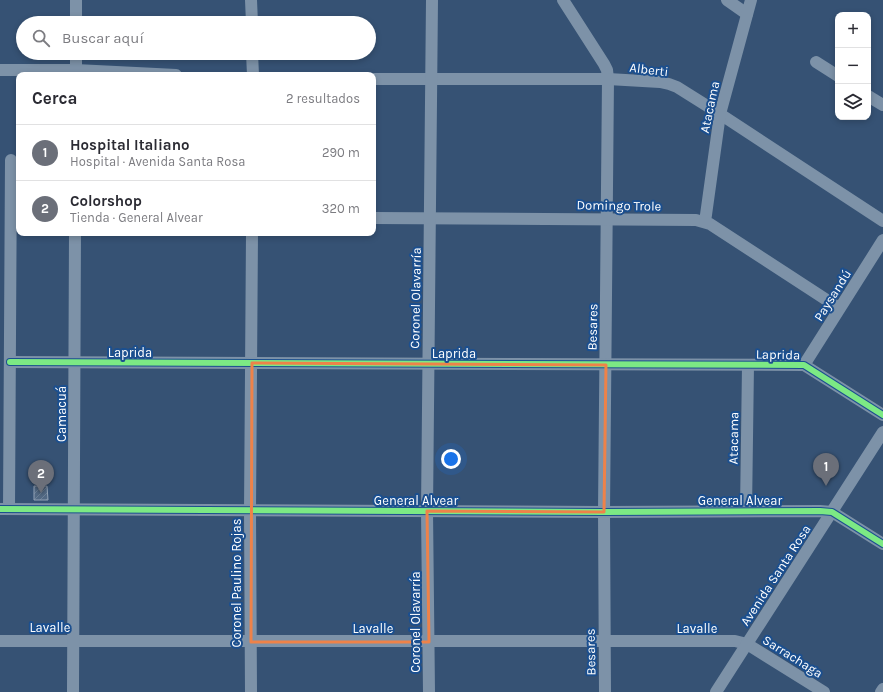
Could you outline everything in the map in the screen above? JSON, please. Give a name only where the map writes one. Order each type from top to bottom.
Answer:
[{"type":"street","points":[[76,0],[76,16]]},
{"type":"street","points":[[251,0],[252,16]]},
{"type":"street","name":"Coronel Olavarría","points":[[429,692],[427,511],[432,0]]},
{"type":"street","name":"Besares","points":[[563,0],[604,64],[607,70],[608,79],[604,512],[605,692]]},
{"type":"street","points":[[726,0],[747,14]]},
{"type":"street","name":"Atacama","points":[[705,222],[720,114],[751,0]]},
{"type":"street","points":[[76,60],[76,72]]},
{"type":"street","points":[[252,60],[253,72]]},
{"type":"street","points":[[816,62],[835,74]]},
{"type":"street","points":[[0,70],[51,72]]},
{"type":"street","name":"Alberti","points":[[376,79],[608,79],[660,82],[669,84],[677,87],[720,114],[883,221]]},
{"type":"street","points":[[871,98],[883,105]]},
{"type":"street","points":[[4,510],[5,416],[10,362],[5,323],[10,216],[10,160]]},
{"type":"street","name":"Domingo Trole","points":[[376,218],[696,220],[710,224],[839,308]]},
{"type":"street","name":"Camacuá","points":[[73,692],[75,236]]},
{"type":"street","name":"Coronel Paulino Rojas","points":[[251,692],[250,511],[252,236]]},
{"type":"street","name":"Paysandú","points":[[804,365],[883,240]]},
{"type":"street","name":"Laprida","points":[[10,362],[804,365],[883,415]]},
{"type":"street","name":"Atacama","points":[[746,511],[748,365]]},
{"type":"street","name":"Avenida Santa Rosa","points":[[716,692],[883,432]]},
{"type":"street","name":"General Alvear","points":[[4,510],[832,512]]},
{"type":"street","points":[[832,512],[883,544]]},
{"type":"street","name":"Lavalle","points":[[0,641],[735,641],[746,644]]},
{"type":"street","name":"Sarrachaga","points":[[746,644],[824,692]]},
{"type":"highlighted area","points":[[252,363],[606,365],[604,512],[427,511],[429,642],[251,642]]},
{"type":"building","points":[[34,486],[47,486],[48,500],[34,500]]},
{"type":"cycle path","points":[[10,362],[804,365],[883,415]]},
{"type":"cycle path","points":[[0,509],[604,512],[820,511],[832,512],[883,544]]},
{"type":"place","name":"Hospital Italiano","points":[[826,486]]},
{"type":"place","name":"Colorshop","points":[[41,493]]}]
